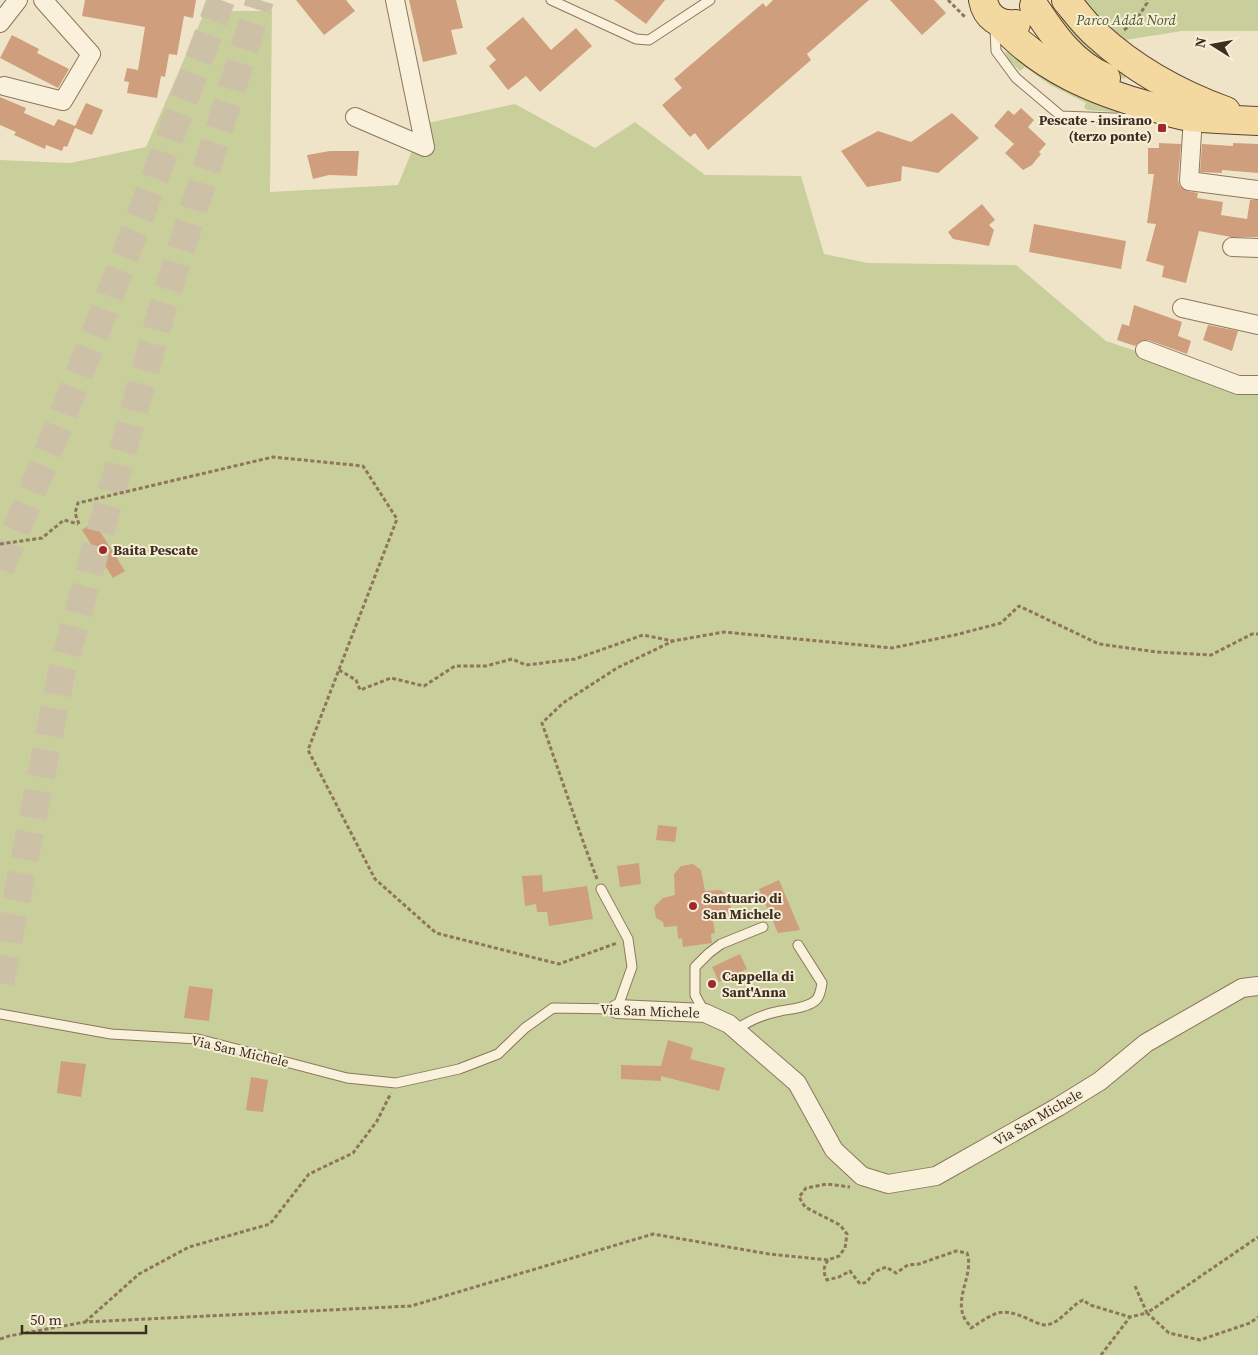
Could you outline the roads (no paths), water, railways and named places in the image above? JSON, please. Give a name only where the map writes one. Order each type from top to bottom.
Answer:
[{"type":"main road","points":[[1066,0],[1096,35],[1145,73],[1199,101],[1254,121]]},
{"type":"main road","points":[[1034,3],[1057,38],[1069,52],[1081,64],[1096,74],[1188,109],[1254,121]]},
{"type":"main road","points":[[987,11],[1010,24],[1020,22],[1028,15],[1034,3]]},
{"type":"main road","points":[[987,11],[1014,39],[1041,60],[1065,75],[1127,100],[1193,117],[1254,121]]},
{"type":"street","points":[[0,23],[18,0]]},
{"type":"street","points":[[4,86],[63,100],[91,54],[43,0]]},
{"type":"street","points":[[355,117],[425,146],[395,0]]},
{"type":"street","points":[[1193,117],[1189,181],[1258,190]]},
{"type":"street","points":[[1232,248],[1258,248]]},
{"type":"street","points":[[1182,308],[1258,325]]},
{"type":"street","points":[[1145,350],[1238,385],[1258,385]]},
{"type":"street","name":"Via San Michele","points":[[617,1009],[705,1013],[729,1024],[796,1082],[834,1150],[862,1176],[888,1184],[936,1176],[1058,1107],[1100,1080],[1154,1038],[1242,988],[1258,986]]},
{"type":"lane","points":[[551,0],[643,41],[649,40],[710,0]]},
{"type":"lane","points":[[987,11],[996,51],[1016,78],[1061,116],[1139,119],[1148,106]]},
{"type":"lane","points":[[601,889],[628,939],[632,967],[617,1009]]},
{"type":"lane","points":[[705,1013],[695,995],[695,967],[721,944],[763,927]]},
{"type":"lane","points":[[736,1030],[745,1023],[777,1012],[802,1007],[815,1001],[820,994],[822,983],[798,945]]},
{"type":"lane","name":"Via San Michele","points":[[0,1014],[111,1034],[198,1039],[347,1078],[396,1083],[460,1069],[498,1054],[525,1028],[553,1008],[617,1009]]},
{"type":"tunnel","points":[[0,569],[86,357],[221,0]]},
{"type":"tunnel","points":[[0,983],[61,675],[163,306],[260,0]]},
{"type":"place","name":"Pescate - insirano (terzo ponte)","points":[[1162,128]]},
{"type":"place","name":"Baita Pescate","points":[[103,550]]},
{"type":"place","name":"Santuario di San Michele","points":[[693,906]]},
{"type":"place","name":"Cappella di Sant'Anna","points":[[712,984]]},
{"type":"park label","name":"Parco Adda Nord","points":[[1126,20]]}]
